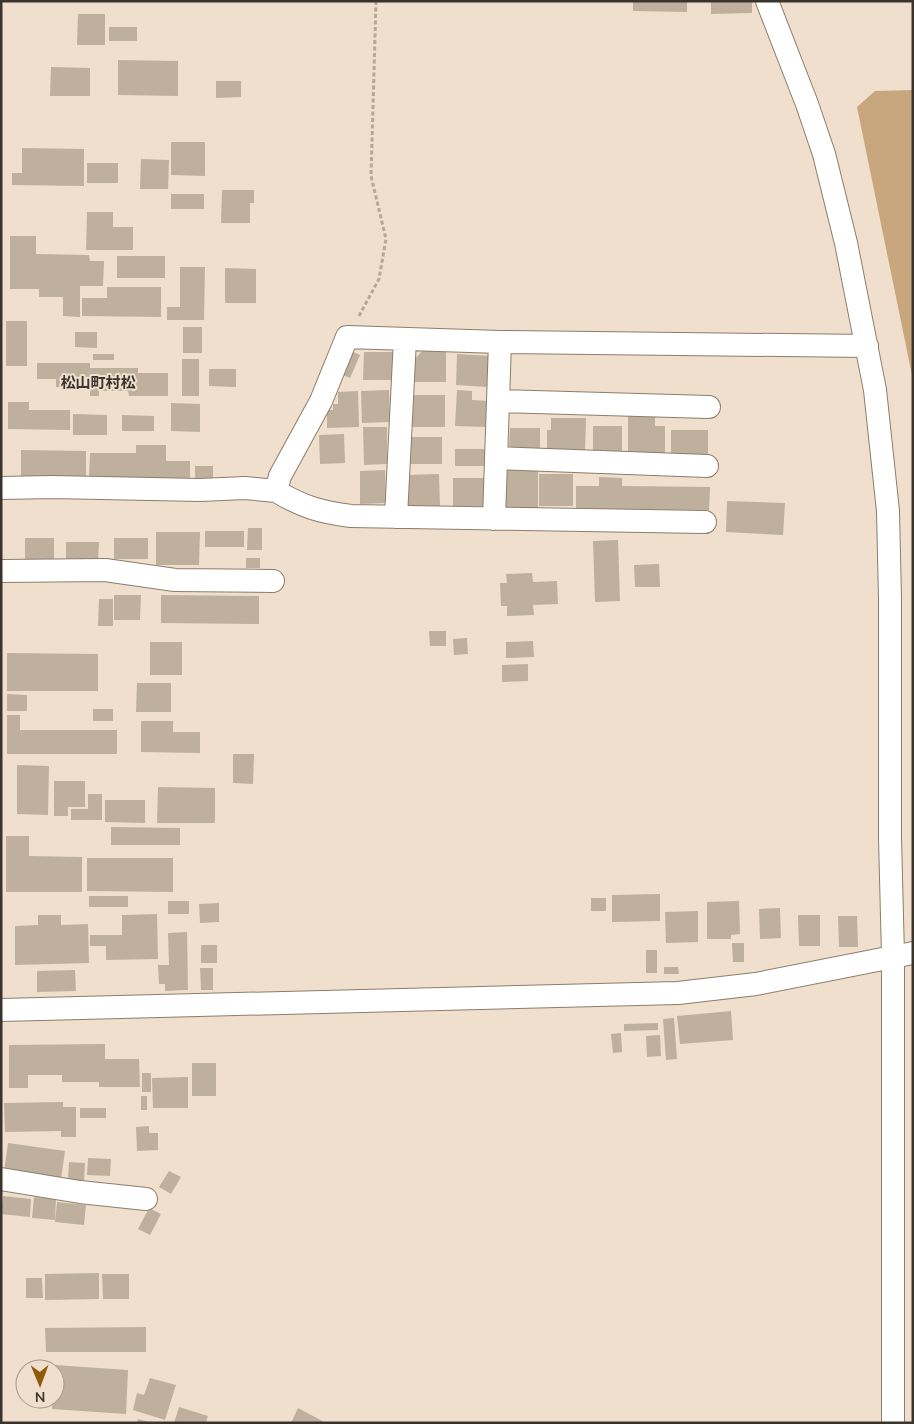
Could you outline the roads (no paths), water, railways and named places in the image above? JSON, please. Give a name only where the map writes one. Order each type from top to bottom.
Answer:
[{"type":"street","points":[[767,1],[800,85],[824,154],[846,243],[875,390],[888,511],[890,838],[903,955],[893,1423]]},
{"type":"street","points":[[276,491],[280,476],[321,401],[347,337],[500,342],[867,346]]},
{"type":"street","points":[[396,517],[405,339]]},
{"type":"street","points":[[494,519],[500,342]]},
{"type":"street","points":[[498,401],[709,407]]},
{"type":"street","points":[[496,458],[706,466]]},
{"type":"street","points":[[1,488],[52,487],[200,490],[245,488],[276,491],[296,503],[324,512],[351,516],[705,522]]},
{"type":"street","points":[[1,571],[105,570],[175,580],[273,581]]},
{"type":"street","points":[[1,1010],[678,993],[756,984],[903,955]]},
{"type":"street","points":[[1,1179],[80,1192],[146,1199]]},
{"type":"district","name":"松山町村松","points":[[98,383]]}]
